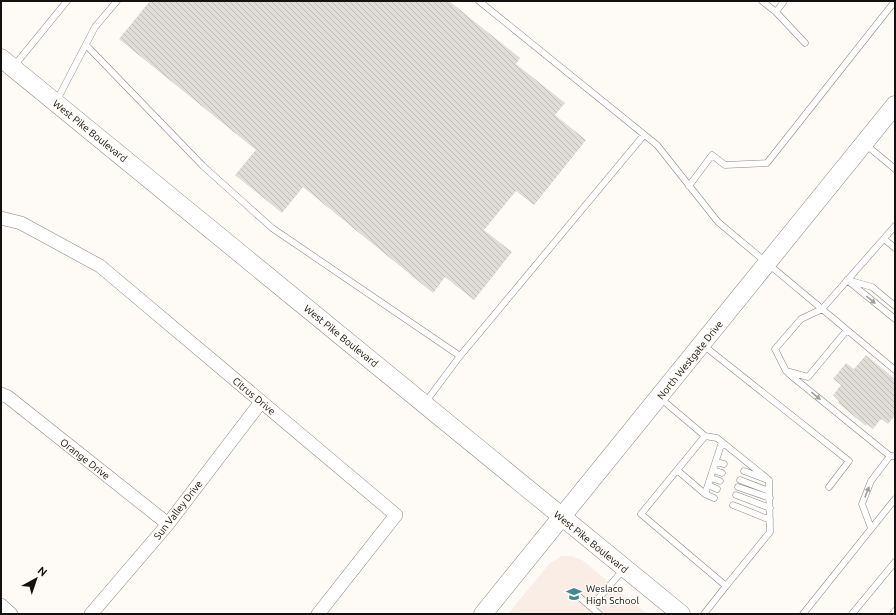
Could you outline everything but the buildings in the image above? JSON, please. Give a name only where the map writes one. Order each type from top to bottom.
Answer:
[{"type":"street","name":"West Pike Boulevard","points":[[7,63],[681,614]]},
{"type":"street","name":"North Westgate Drive","points":[[483,614],[895,105]]},
{"type":"street","name":"Citrus Drive","points":[[1,218],[20,223],[100,266],[396,515],[318,614]]},
{"type":"street","name":"Orange Drive","points":[[1,394],[168,524]]},
{"type":"street","name":"Sun Valley Drive","points":[[91,614],[168,524],[261,402]]},
{"type":"street","points":[[1,605],[11,614]]},
{"type":"lane","points":[[7,63],[67,1]]},
{"type":"lane","points":[[56,102],[95,27],[117,1]]},
{"type":"lane","points":[[479,1],[644,134],[656,145],[718,222],[895,370]]},
{"type":"lane","points":[[762,1],[776,12],[804,43]]},
{"type":"lane","points":[[776,12],[784,1]]},
{"type":"lane","points":[[689,186],[712,155],[725,165],[767,163],[895,1]]},
{"type":"lane","points":[[86,44],[203,166],[272,228],[460,356]]},
{"type":"lane","points":[[424,405],[460,356],[644,134]]},
{"type":"lane","points":[[864,143],[895,169]]},
{"type":"lane","points":[[871,528],[862,504],[871,481],[892,456],[786,371],[775,349],[802,319],[822,309],[895,226]]},
{"type":"lane","points":[[884,239],[895,248]]},
{"type":"lane","points":[[848,280],[872,287],[895,306]]},
{"type":"lane","points":[[848,280],[895,319]]},
{"type":"lane","points":[[786,371],[808,377],[847,330]]},
{"type":"lane","points":[[702,344],[849,461],[829,486]]},
{"type":"lane","points":[[659,397],[705,436],[717,438],[769,480]]},
{"type":"lane","points":[[705,436],[641,514],[726,586]]},
{"type":"lane","points":[[705,494],[722,442]]},
{"type":"lane","points":[[716,462],[724,464]]},
{"type":"lane","points":[[677,470],[705,494],[714,498]]},
{"type":"lane","points":[[713,470],[722,474]]},
{"type":"lane","points":[[744,471],[769,480]]},
{"type":"lane","points":[[711,478],[720,481]]},
{"type":"lane","points":[[740,480],[769,491]]},
{"type":"lane","points":[[704,614],[770,532],[769,480]]},
{"type":"lane","points":[[708,485],[718,489]]},
{"type":"lane","points":[[738,487],[770,498]]},
{"type":"lane","points":[[736,496],[770,508]]},
{"type":"lane","points":[[803,614],[895,499]]},
{"type":"lane","points":[[733,505],[770,520]]},
{"type":"lane","points":[[852,614],[894,566]]},
{"type":"lane","points":[[591,607],[624,568]]},
{"type":"lane","points":[[576,595],[600,614]]},
{"type":"shaded area","name":"Weslaco High School","points":[[562,556],[571,556],[582,560],[647,614],[508,614],[550,563]]},
{"type":"place","name":"Weslaco High School","points":[[574,594]]}]
